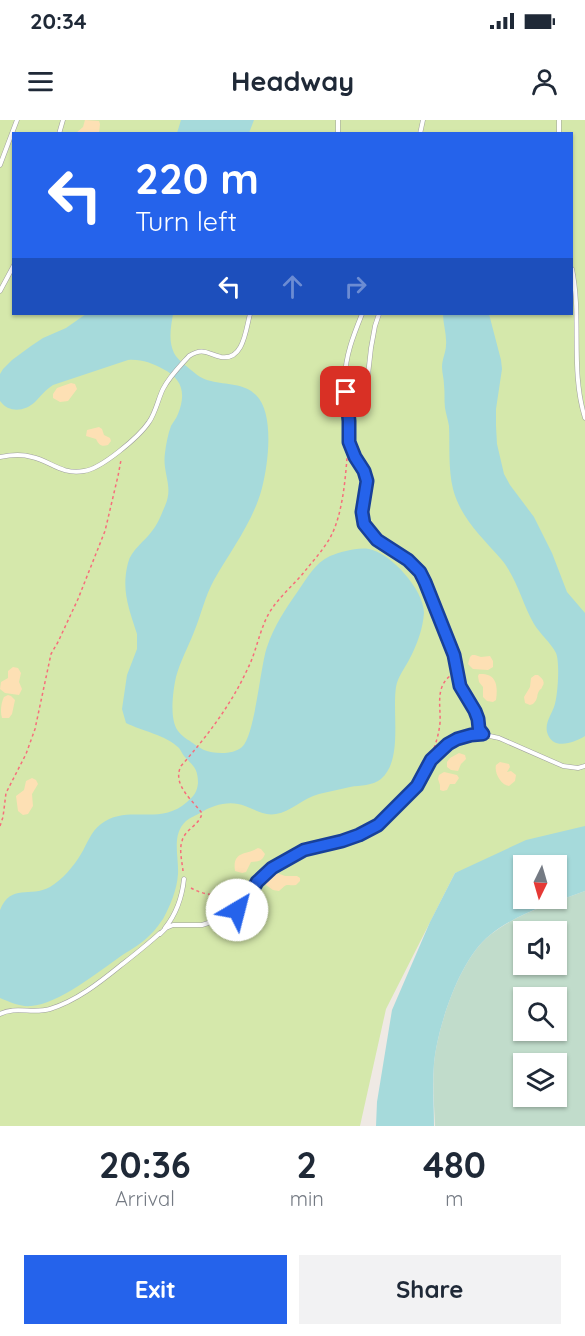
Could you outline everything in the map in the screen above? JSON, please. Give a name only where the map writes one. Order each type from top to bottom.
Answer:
[{"type":"lane","points":[[0,165],[12,133]]},
{"type":"lane","points":[[0,291],[12,269]]},
{"type":"lane","points":[[573,276],[577,377],[585,418]]},
{"type":"lane","points":[[0,457],[15,455],[32,457],[67,471],[85,471],[106,461],[150,422],[164,387],[189,356],[206,351],[224,357],[238,352],[250,315]]},
{"type":"lane","points":[[362,315],[349,350],[345,379],[349,442],[367,481],[362,512],[364,524],[377,540],[408,560],[420,572],[454,655],[460,686],[475,711],[479,729],[483,734]]},
{"type":"lane","points":[[349,421],[367,384],[371,348],[379,315]]},
{"type":"lane","points":[[0,1014],[15,1010],[43,1011],[67,1002],[108,976],[166,928],[202,925],[224,918],[247,900],[257,882],[272,868],[304,850],[342,841],[378,825],[417,786],[431,760],[457,739],[483,734],[499,738],[563,766],[579,768],[585,766]]},
{"type":"lane","points":[[159,934],[178,908],[184,879]]},
{"type":"path","points":[[0,826],[6,793],[26,754],[35,729],[51,654],[78,599],[105,531],[123,447]]},
{"type":"path","points":[[257,882],[233,895],[217,896],[196,891],[184,879],[182,840],[185,834],[201,820],[202,813],[180,785],[178,772],[223,715],[237,691],[250,665],[267,618],[277,602],[305,572],[330,538],[338,513],[348,457]]},
{"type":"path","points":[[432,756],[440,726],[441,686],[444,680],[458,672]]},
{"type":"green space","points":[[0,120],[585,120],[585,828],[455,873],[386,1009],[360,1126],[0,1126]]},
{"type":"green space","points":[[585,891],[585,1126],[435,1126],[433,1074],[437,1044],[450,1000],[471,956],[490,935],[501,927],[524,915],[537,909],[567,909],[567,897]]},
{"type":"sand","points":[[85,120],[99,121],[100,124],[99,132],[77,132],[83,127]]},
{"type":"sand","points":[[71,383],[75,384],[77,389],[68,401],[60,402],[53,398],[57,388]]},
{"type":"sand","points":[[99,427],[104,435],[110,438],[108,445],[100,445],[96,439],[86,436],[87,430]]},
{"type":"sand","points":[[472,655],[490,656],[493,667],[488,670],[473,669],[468,664]]},
{"type":"sand","points":[[13,667],[18,668],[21,673],[19,682],[22,689],[19,695],[5,693],[0,689],[1,682],[8,678],[8,671]]},
{"type":"sand","points":[[479,674],[490,676],[495,681],[497,695],[493,702],[483,697]]},
{"type":"sand","points":[[535,675],[541,677],[544,683],[536,700],[530,705],[525,703],[524,697],[530,687],[531,678]]},
{"type":"sand","points":[[8,695],[15,700],[12,714],[9,718],[2,718],[2,702]]},
{"type":"sand","points":[[459,753],[465,755],[466,759],[458,771],[451,770],[447,767],[447,762]]},
{"type":"sand","points":[[500,762],[509,764],[507,772],[511,771],[516,775],[515,781],[509,786],[503,783],[497,775],[496,765]]},
{"type":"sand","points":[[444,772],[457,775],[459,778],[455,784],[450,784],[447,790],[443,791],[440,790],[438,779],[439,775]]},
{"type":"sand","points":[[32,778],[38,784],[32,794],[33,806],[28,814],[23,815],[18,811],[16,796],[24,790],[26,781]]},
{"type":"sand","points":[[258,848],[265,854],[263,858],[251,862],[246,872],[235,871],[238,856]]},
{"type":"sand","points":[[277,873],[297,876],[300,881],[296,885],[286,885],[279,891],[273,890],[266,883]]},
{"type":"water","points":[[181,120],[254,120],[249,132],[177,132]]},
{"type":"water","points":[[85,315],[173,315],[171,344],[179,360],[195,374],[205,379],[240,386],[251,391],[262,404],[266,414],[268,453],[258,500],[247,524],[211,586],[176,677],[173,719],[182,735],[203,749],[213,752],[229,753],[242,747],[250,729],[264,657],[273,632],[308,576],[330,556],[349,550],[369,549],[387,557],[412,584],[423,604],[424,613],[413,653],[397,683],[394,749],[388,771],[381,779],[370,784],[313,796],[287,811],[276,814],[228,803],[210,808],[190,818],[181,827],[177,839],[178,874],[175,892],[163,919],[154,931],[138,945],[66,994],[42,1004],[27,1006],[0,998],[0,910],[4,902],[15,894],[43,890],[59,881],[75,863],[92,834],[101,824],[122,815],[166,813],[176,809],[193,796],[198,783],[196,771],[179,748],[161,736],[126,723],[122,709],[127,675],[137,649],[137,634],[127,599],[126,573],[132,554],[156,525],[165,506],[168,486],[165,453],[170,429],[182,400],[181,388],[175,377],[155,365],[128,360],[53,385],[26,408],[17,410],[4,405],[0,401],[0,374],[3,369],[43,338],[66,328]]},
{"type":"water","points":[[443,315],[489,315],[502,369],[496,426],[497,444],[504,474],[534,517],[552,553],[567,592],[585,613],[585,736],[569,743],[554,742],[547,732],[557,688],[556,653],[534,624],[507,566],[467,519],[453,489],[442,369],[446,341]]},
{"type":"water","points":[[585,826],[585,891],[567,898],[567,855],[513,855],[513,909],[536,909],[490,935],[480,944],[463,970],[444,1016],[435,1054],[434,1126],[376,1126],[377,1102],[392,1010],[430,922],[455,873],[526,840]]},
{"type":"route","points":[[237,910],[247,900],[257,882],[272,868],[304,850],[342,841],[378,825],[417,786],[431,760],[448,744],[457,739],[483,734],[479,729],[475,711],[460,686],[454,655],[420,572],[408,560],[377,540],[364,524],[362,512],[367,481],[349,442],[346,392]]}]
